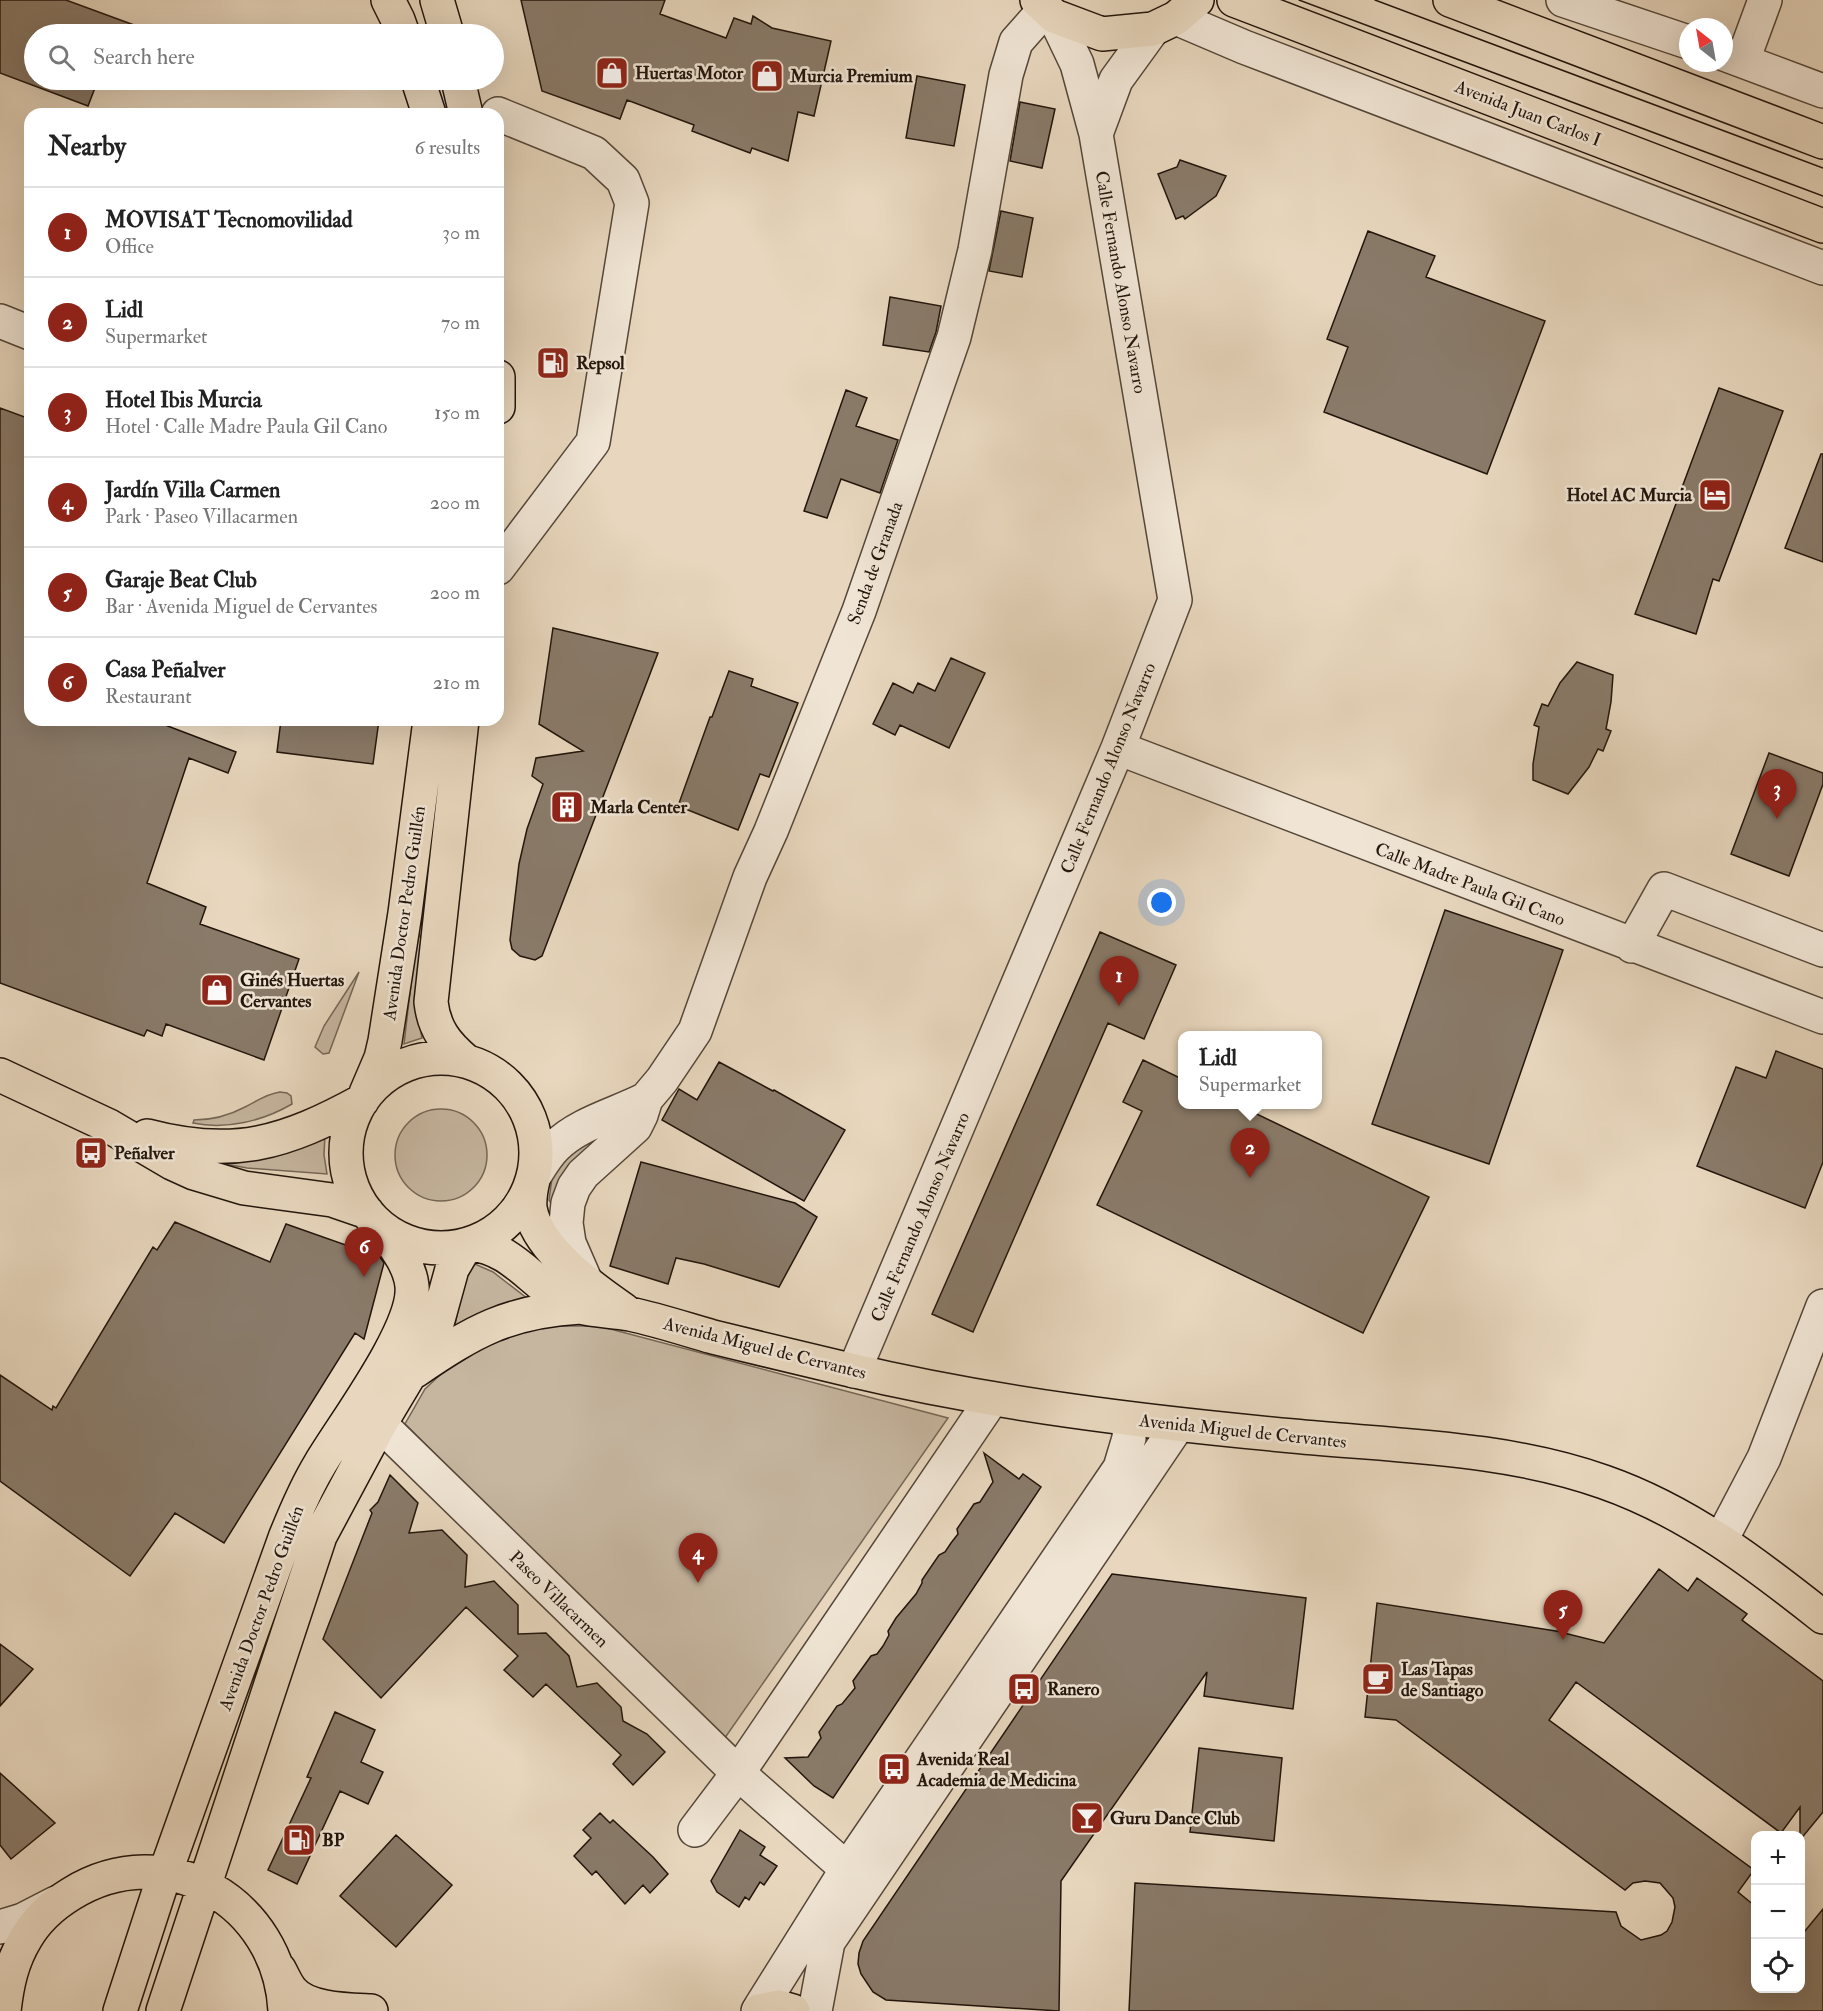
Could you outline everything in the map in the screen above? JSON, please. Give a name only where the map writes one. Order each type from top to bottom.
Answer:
[{"type":"main road","points":[[388,0],[399,24]]},
{"type":"main road","points":[[437,0],[444,24]]},
{"type":"main road","name":"Avenida Juan Carlos I","points":[[1234,0],[1823,226]]},
{"type":"main road","points":[[1450,0],[1823,142]]},
{"type":"main road","points":[[1046,8],[1102,34],[1175,16]]},
{"type":"main road","points":[[421,90],[427,108]]},
{"type":"main road","name":"Avenida Doctor Pedro Guillén","points":[[362,1101],[376,1073],[386,1041],[429,726]]},
{"type":"main road","name":"Avenida Doctor Pedro Guillén","points":[[461,726],[431,1002],[434,1021],[440,1033],[453,1050],[466,1061]]},
{"type":"main road","points":[[0,1075],[109,1126],[172,1163],[218,1182],[244,1188],[332,1200],[373,1219],[396,1237],[432,1248],[470,1244],[488,1236],[516,1212],[526,1196],[533,1178],[536,1157],[535,1135],[518,1097],[503,1081],[486,1069],[466,1061],[447,1059],[427,1059],[408,1064],[382,1079],[362,1101],[349,1132],[347,1166],[358,1198],[373,1219]]},
{"type":"main road","points":[[109,1126],[182,1145],[219,1147],[254,1145],[301,1132],[362,1101]]},
{"type":"main road","name":"Avenida Miguel de Cervantes","points":[[533,1178],[530,1195],[533,1218],[548,1245],[584,1294]]},
{"type":"main road","name":"Avenida Doctor Pedro Guillén","points":[[120,2011],[261,1601],[300,1502],[318,1467],[386,1359],[406,1317],[412,1297],[408,1270],[399,1252],[373,1219]]},
{"type":"main road","name":"Avenida Doctor Pedro Guillén","points":[[163,2011],[320,1536],[380,1424],[436,1327],[452,1269],[462,1252],[470,1244]]},
{"type":"main road","name":"Avenida Miguel de Cervantes","points":[[470,1244],[497,1249],[555,1294],[584,1294],[631,1315],[854,1371],[992,1399],[1130,1419],[1503,1457],[1543,1464],[1583,1475],[1627,1491],[1684,1518],[1753,1562],[1823,1617]]},
{"type":"main road","points":[[411,1373],[471,1334],[490,1325],[584,1294]]},
{"type":"main road","points":[[4,2011],[10,1972],[27,1936],[39,1920],[70,1894],[88,1884],[126,1874],[166,1874],[204,1886],[223,1895],[252,1922],[264,1938],[291,1990],[304,2000],[330,2007],[372,2011]]},
{"type":"main road","points":[[273,1956],[280,1975],[285,2011]]},
{"type":"main road","points":[[758,2011],[778,2007],[793,2011]]},
{"type":"street","points":[[1563,0],[1679,39]]},
{"type":"street","points":[[1765,0],[1734,57],[1823,91]]},
{"type":"street","name":"Calle Fernando Alonso Navarro","points":[[854,1371],[1118,748],[1175,600],[1096,134],[1077,64],[1046,8]]},
{"type":"street","name":"Senda de Granada","points":[[646,1099],[662,1080],[695,1031],[750,877],[771,831],[859,611],[954,337],[975,250],[1006,75],[1016,42],[1046,8]]},
{"type":"street","points":[[1096,134],[1116,80],[1175,16],[1244,47],[1823,268]]},
{"type":"street","points":[[462,98],[484,108]]},
{"type":"street","points":[[504,117],[594,153],[622,180],[632,203],[592,442],[504,560]]},
{"type":"street","points":[[0,321],[24,331]]},
{"type":"street","name":"Calle Madre Paula Gil Cano","points":[[1118,748],[1823,1017]]},
{"type":"street","points":[[1632,946],[1664,889],[1823,950]]},
{"type":"street","points":[[533,1178],[556,1146],[572,1135],[646,1099]]},
{"type":"street","points":[[584,1294],[569,1243],[566,1223],[568,1203],[574,1187],[583,1174],[622,1141],[634,1127],[642,1116],[646,1099]]},
{"type":"street","points":[[1721,1540],[1764,1458],[1823,1306]]},
{"type":"street","points":[[695,1830],[738,1773],[992,1399]]},
{"type":"street","points":[[758,2011],[847,1869],[1120,1468],[1129,1438],[1130,1419]]},
{"type":"street","name":"Paseo Villacarmen","points":[[380,1424],[738,1773],[847,1869]]},
{"type":"street","points":[[815,2011],[828,1942],[1178,1425]]},
{"type":"street","points":[[0,1927],[23,1920],[70,1894]]},
{"type":"shaded area","points":[[420,935],[422,942],[416,1003],[422,1038],[404,1044],[416,942]]},
{"type":"shaded area","points":[[359,972],[329,1053],[323,1054],[315,1047],[324,1026]]},
{"type":"shaded area","points":[[280,1092],[291,1096],[292,1104],[269,1115],[231,1125],[193,1123],[194,1120],[214,1118],[233,1112],[266,1096]]},
{"type":"shaded area","points":[[441,1109],[459,1113],[473,1123],[483,1137],[487,1155],[483,1173],[473,1187],[459,1197],[441,1201],[423,1197],[409,1187],[399,1173],[395,1155],[399,1137],[409,1123],[423,1113]]},
{"type":"shaded area","points":[[612,1130],[557,1213],[549,1200],[554,1164],[578,1142]]},
{"type":"shaded area","points":[[325,1134],[324,1155],[327,1174],[247,1168],[215,1162]]},
{"type":"shaded area","points":[[468,1261],[493,1272],[532,1302],[453,1335]]},
{"type":"shaded area","points":[[550,1326],[599,1326],[948,1418],[722,1742],[405,1424],[425,1389],[454,1362],[499,1336]]},
{"type":"building","points":[[0,0],[66,0],[131,24],[24,24],[24,82],[0,73]]},
{"type":"building","points":[[521,0],[665,0],[660,14],[726,38],[734,18],[751,24],[753,16],[772,28],[831,41],[814,116],[798,112],[788,161],[752,148],[750,153],[692,131],[694,125],[627,100],[620,119],[542,91]]},
{"type":"building","points":[[917,76],[965,85],[954,146],[906,138]]},
{"type":"building","points":[[45,90],[94,90],[88,106]]},
{"type":"building","points":[[1020,102],[1055,109],[1042,168],[1010,161]]},
{"type":"building","points":[[1180,160],[1226,176],[1216,196],[1185,219],[1183,216],[1176,219],[1158,174],[1177,167]]},
{"type":"building","points":[[1001,211],[1033,218],[1022,277],[989,271]]},
{"type":"building","points":[[1368,231],[1435,256],[1426,277],[1545,321],[1487,474],[1324,412],[1348,347],[1327,339]]},
{"type":"building","points":[[890,297],[941,306],[929,352],[883,345]]},
{"type":"building","name":"Hotel AC Murcia","points":[[1719,388],[1783,411],[1719,581],[1713,579],[1696,634],[1635,614]]},
{"type":"building","points":[[846,390],[867,398],[856,426],[898,440],[880,493],[841,479],[827,518],[804,511]]},
{"type":"building","points":[[0,408],[24,417],[24,726],[168,726],[236,752],[228,773],[189,758],[147,883],[206,907],[200,924],[299,959],[264,1060],[166,1024],[162,1036],[147,1030],[144,1036],[0,983]]},
{"type":"building","points":[[1821,454],[1823,454],[1823,562],[1785,548]]},
{"type":"building","name":"Marla Center","points":[[553,628],[658,653],[542,956],[535,960],[520,956],[512,949],[510,940],[519,864],[527,829],[543,784],[532,776],[536,758],[583,751],[539,724]]},
{"type":"building","points":[[951,658],[985,673],[949,748],[900,725],[895,735],[873,724],[893,683],[913,693],[918,683],[935,691]]},
{"type":"building","points":[[1577,662],[1613,675],[1606,729],[1611,731],[1603,751],[1598,749],[1589,767],[1568,794],[1533,780],[1539,727],[1534,725],[1542,704],[1548,706],[1560,683]]},
{"type":"building","points":[[729,671],[753,679],[751,686],[798,703],[769,777],[760,774],[738,830],[678,806]]},
{"type":"building","points":[[280,726],[378,726],[373,764],[277,752]]},
{"type":"building","points":[[1769,753],[1823,773],[1823,784],[1789,876],[1731,854]]},
{"type":"building","points":[[1445,910],[1563,950],[1489,1164],[1372,1124]]},
{"type":"building","points":[[1100,932],[1176,965],[1144,1039],[1108,1023],[973,1332],[932,1314]]},
{"type":"building","points":[[1776,1051],[1823,1069],[1823,1162],[1805,1208],[1697,1166],[1736,1067],[1766,1078]]},
{"type":"building","points":[[1143,1060],[1178,1077],[1178,1109],[1246,1109],[1429,1197],[1363,1333],[1097,1205],[1142,1111],[1123,1102]]},
{"type":"building","points":[[719,1062],[845,1130],[804,1201],[662,1120],[679,1089],[697,1100]]},
{"type":"building","points":[[641,1162],[795,1203],[817,1217],[779,1287],[704,1264],[676,1258],[668,1284],[610,1266]]},
{"type":"building","points":[[175,1222],[270,1262],[286,1224],[380,1257],[384,1263],[364,1339],[355,1333],[224,1543],[175,1513],[130,1576],[0,1481],[0,1375],[52,1410],[53,1406],[56,1408],[153,1247],[157,1250]]},
{"type":"building","points":[[984,1453],[1019,1479],[1023,1474],[1041,1487],[833,1798],[814,1786],[785,1758],[808,1757],[821,1738],[819,1732],[837,1706],[842,1704],[855,1688],[853,1681],[871,1656],[877,1654],[883,1646],[896,1618],[916,1594],[922,1580],[939,1555],[945,1552],[958,1534],[957,1529],[974,1504],[980,1502],[993,1482]]},
{"type":"building","points":[[390,1475],[418,1503],[409,1533],[442,1530],[467,1555],[465,1587],[494,1581],[518,1605],[518,1634],[546,1633],[569,1656],[577,1687],[597,1683],[621,1707],[623,1721],[647,1734],[665,1752],[633,1785],[613,1764],[621,1755],[546,1684],[533,1697],[504,1670],[518,1656],[466,1607],[381,1698],[323,1639],[372,1513],[370,1510],[378,1502]]},
{"type":"building","points":[[1659,1569],[1688,1591],[1697,1578],[1747,1614],[1742,1620],[1823,1681],[1823,1812],[1805,1834],[1805,1831],[1800,1831],[1800,1807],[1782,1831],[1778,1831],[1576,1682],[1549,1720],[1751,1868],[1751,1874],[1738,1892],[1751,1903],[1751,1993],[1805,1993],[1805,1931],[1823,1909],[1823,2011],[1129,2011],[1135,1883],[1616,1912],[1621,1926],[1641,1940],[1661,1935],[1667,1931],[1672,1922],[1675,1907],[1673,1898],[1660,1883],[1645,1881],[1633,1883],[1625,1890],[1396,1720],[1365,1717],[1377,1603],[1556,1631],[1604,1643]]},
{"type":"building","points":[[1112,1574],[1306,1598],[1293,1709],[1204,1696],[1207,1672],[1061,1881],[1059,2011],[886,2000],[873,1992],[861,1974],[858,1964],[863,1941]]},
{"type":"building","points":[[0,1644],[33,1669],[0,1706]]},
{"type":"building","points":[[335,1712],[375,1730],[361,1762],[383,1772],[368,1804],[340,1791],[297,1884],[268,1870],[311,1778],[307,1777]]},
{"type":"building","points":[[1199,1748],[1282,1758],[1274,1841],[1190,1832]]},
{"type":"building","points":[[0,1773],[55,1823],[11,1859],[0,1845]]},
{"type":"building","points":[[600,1813],[610,1823],[613,1820],[668,1874],[650,1893],[643,1885],[625,1904],[596,1871],[592,1875],[574,1856],[591,1838],[583,1830]]},
{"type":"building","points":[[740,1830],[765,1847],[760,1855],[777,1866],[764,1885],[760,1882],[749,1900],[745,1897],[739,1907],[717,1892],[711,1881]]},
{"type":"building","points":[[396,1835],[452,1885],[396,1947],[340,1896]]},
{"type":"tram line","points":[[1299,0],[1823,196]]},
{"type":"tram line","points":[[1375,0],[1823,168]]},
{"type":"place","name":"Huertas Motor","points":[[612,73]]},
{"type":"place","name":"Murcia Premium","points":[[767,76]]},
{"type":"place","name":"Repsol","points":[[553,363]]},
{"type":"place","name":"Hotel AC Murcia","points":[[1715,495]]},
{"type":"place","name":"Marla Center","points":[[567,807]]},
{"type":"place","name":"Hotel Ibis Murcia","points":[[1777,819]]},
{"type":"place","name":"Ginés Huertas Cervantes","points":[[217,990]]},
{"type":"place","name":"MOVISAT Tecnomovilidad","points":[[1119,1006]]},
{"type":"place","name":"Peñalver","points":[[91,1153]]},
{"type":"place","name":"Lidl","points":[[1250,1178]]},
{"type":"place","name":"Casa Peñalver","points":[[364,1277]]},
{"type":"place","name":"Jardín Villa Carmen","points":[[698,1583]]},
{"type":"place","name":"Garaje Beat Club","points":[[1563,1640]]},
{"type":"place","name":"Las Tapas de Santiago","points":[[1378,1679]]},
{"type":"place","name":"Ranero","points":[[1024,1689]]},
{"type":"place","name":"Avenida Real Academia de Medicina","points":[[894,1769]]},
{"type":"place","name":"Guru Dance Club","points":[[1087,1818]]},
{"type":"place","name":"BP","points":[[299,1840]]}]
